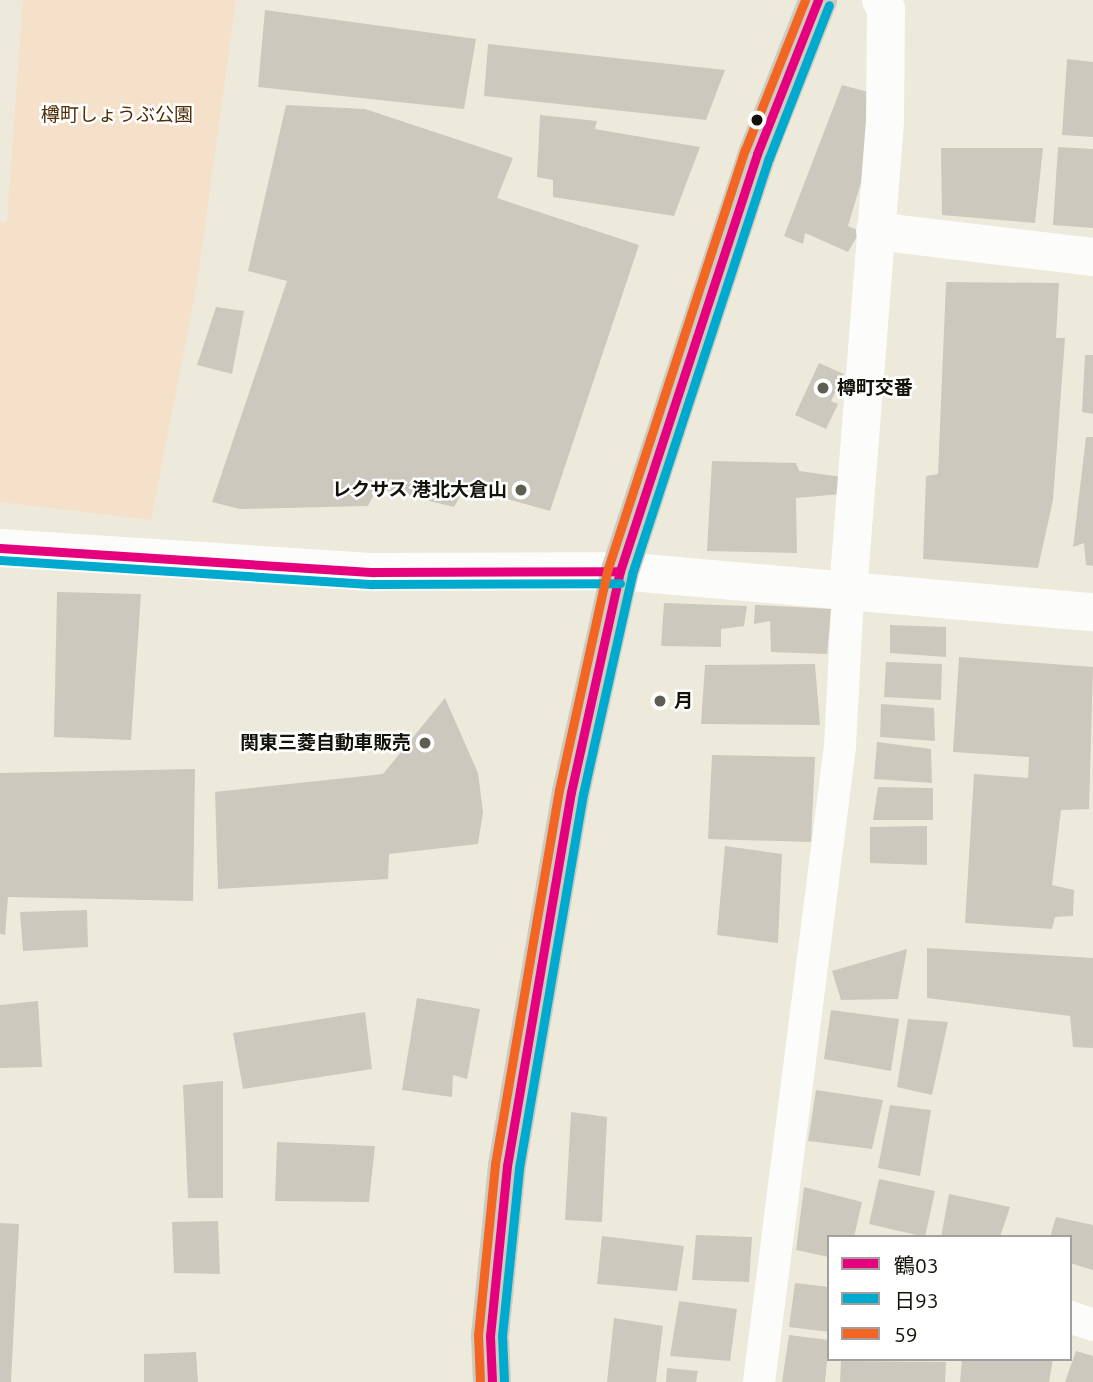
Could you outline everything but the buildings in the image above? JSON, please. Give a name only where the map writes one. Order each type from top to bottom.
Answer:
[{"type":"main road","points":[[492,1382],[489,1336],[509,1153],[571,792],[620,571],[757,154],[818,0]]},
{"type":"street","points":[[848,591],[885,121],[886,9],[881,0]]},
{"type":"street","points":[[875,231],[1093,257]]},
{"type":"street","points":[[0,548],[374,572],[620,571],[1093,612]]},
{"type":"lane","points":[[759,1382],[840,746],[848,591]]},
{"type":"lane","points":[[1072,1318],[1093,1325]]},
{"type":"green space","name":"樽町しょうぶ公園","points":[[23,0],[236,0],[197,284],[151,520],[0,502],[0,222],[7,221]]},
{"type":"transit line","name":"59","points":[[480,1382],[478,1335],[495,1164],[559,790],[608,568],[745,150],[805,0]]},
{"type":"transit line","name":"鶴03","points":[[492,1382],[490,1336],[507,1166],[571,792],[620,571],[757,154],[818,0]]},
{"type":"transit line","name":"日93","points":[[504,1381],[502,1336],[519,1168],[583,794],[632,574],[769,158],[829,5]]},
{"type":"transit line","name":"鶴03","points":[[0,548],[374,572],[620,571]]},
{"type":"transit line","name":"日93","points":[[0,560],[373,584],[620,583]]},
{"type":"place","name":"樽町交番","points":[[823,388]]},
{"type":"place","name":"レクサス 港北大倉山","points":[[521,490]]},
{"type":"place","name":"月","points":[[660,701]]},
{"type":"place","name":"関東三菱自動車販売","points":[[425,743]]}]
